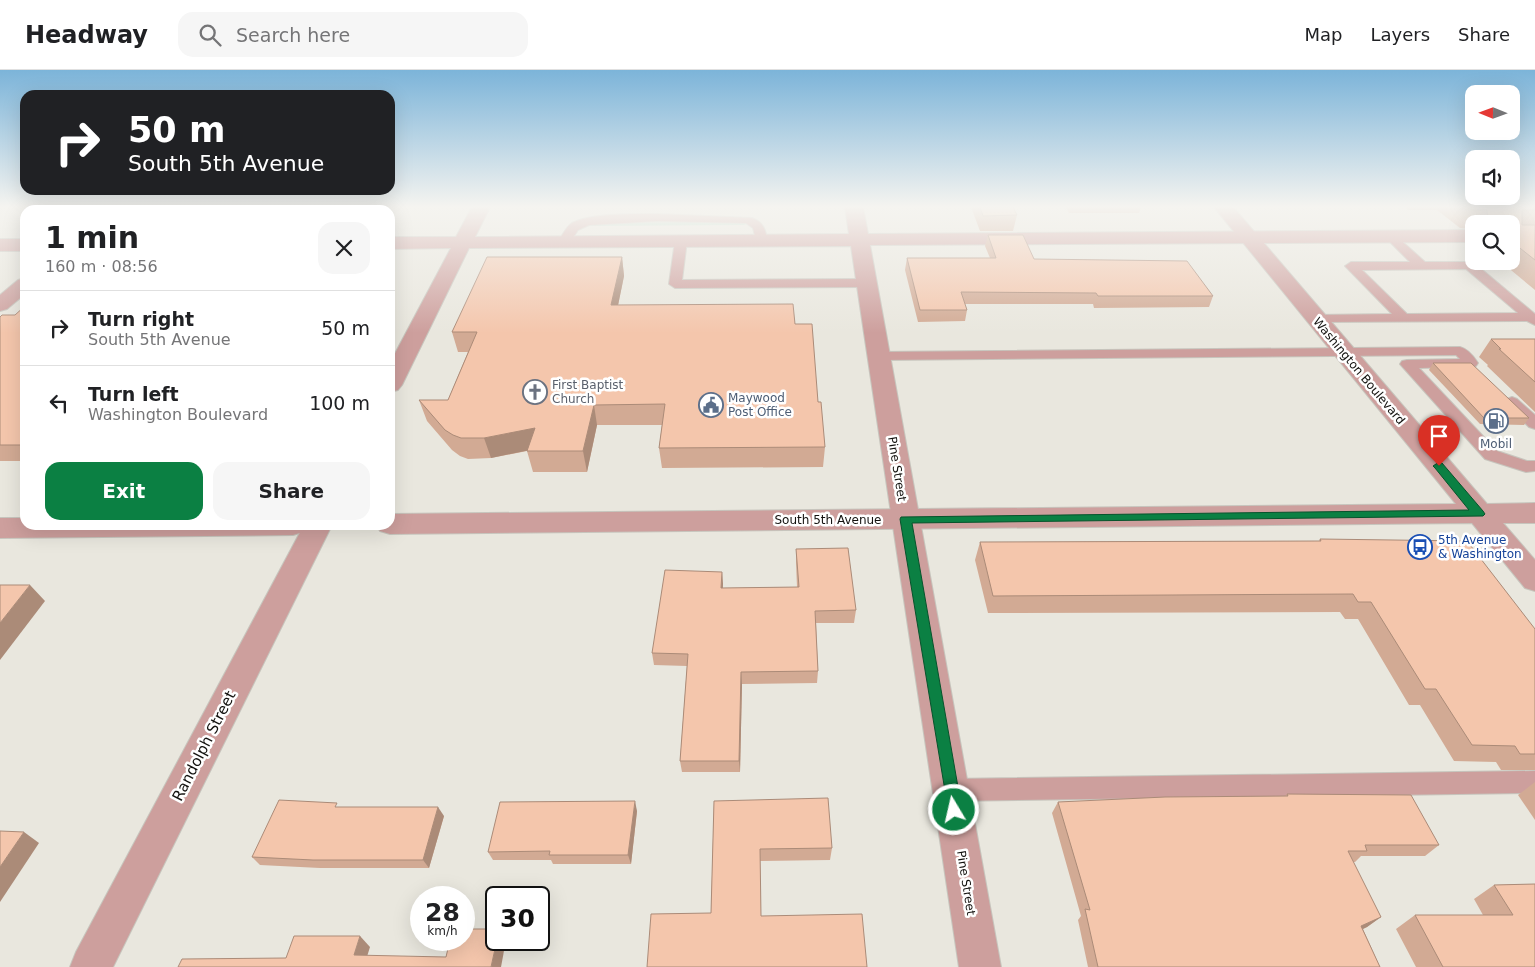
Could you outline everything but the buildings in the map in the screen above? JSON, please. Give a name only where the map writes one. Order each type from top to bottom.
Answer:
[{"type":"street","points":[[395,375],[460,249]]},
{"type":"street","name":"Pine Street","points":[[860,249],[980,967]]},
{"type":"street","name":"Washington Boulevard","points":[[1258,249],[1535,580]]},
{"type":"street","points":[[0,305],[20,288]]},
{"type":"street","name":"South 5th Avenue","points":[[395,524],[1535,513]]},
{"type":"street","points":[[0,528],[20,528]]},
{"type":"street","name":"Randolph Street","points":[[91,967],[315,530]]},
{"type":"lane","points":[[680,249],[675,284],[866,283]]},
{"type":"lane","points":[[1404,249],[1421,265]]},
{"type":"lane","points":[[1403,318],[1351,266],[1469,265],[1533,319]]},
{"type":"lane","points":[[1316,319],[1533,319]]},
{"type":"lane","points":[[1387,351],[1407,364],[1491,455],[1526,466],[1535,466]]},
{"type":"lane","points":[[878,356],[1460,351],[1484,375]]},
{"type":"lane","points":[[1407,364],[1471,363]]},
{"type":"lane","points":[[1428,387],[1445,387]]},
{"type":"lane","points":[[1502,392],[1520,410],[1532,430]]},
{"type":"lane","points":[[1449,410],[1466,410]]},
{"type":"lane","points":[[1504,410],[1520,410]]},
{"type":"lane","points":[[1471,433],[1487,432]]},
{"type":"lane","points":[[951,790],[1535,782]]},
{"type":"place","name":"First Baptist Church","points":[[535,392]]},
{"type":"place","name":"Maywood Post Office","points":[[711,405]]},
{"type":"place","name":"Mobil","points":[[1496,421]]},
{"type":"place","name":"5th Avenue & Washington","points":[[1420,547]]},
{"type":"route","points":[[954,810],[905,519],[1479,514],[1439,466]]}]
